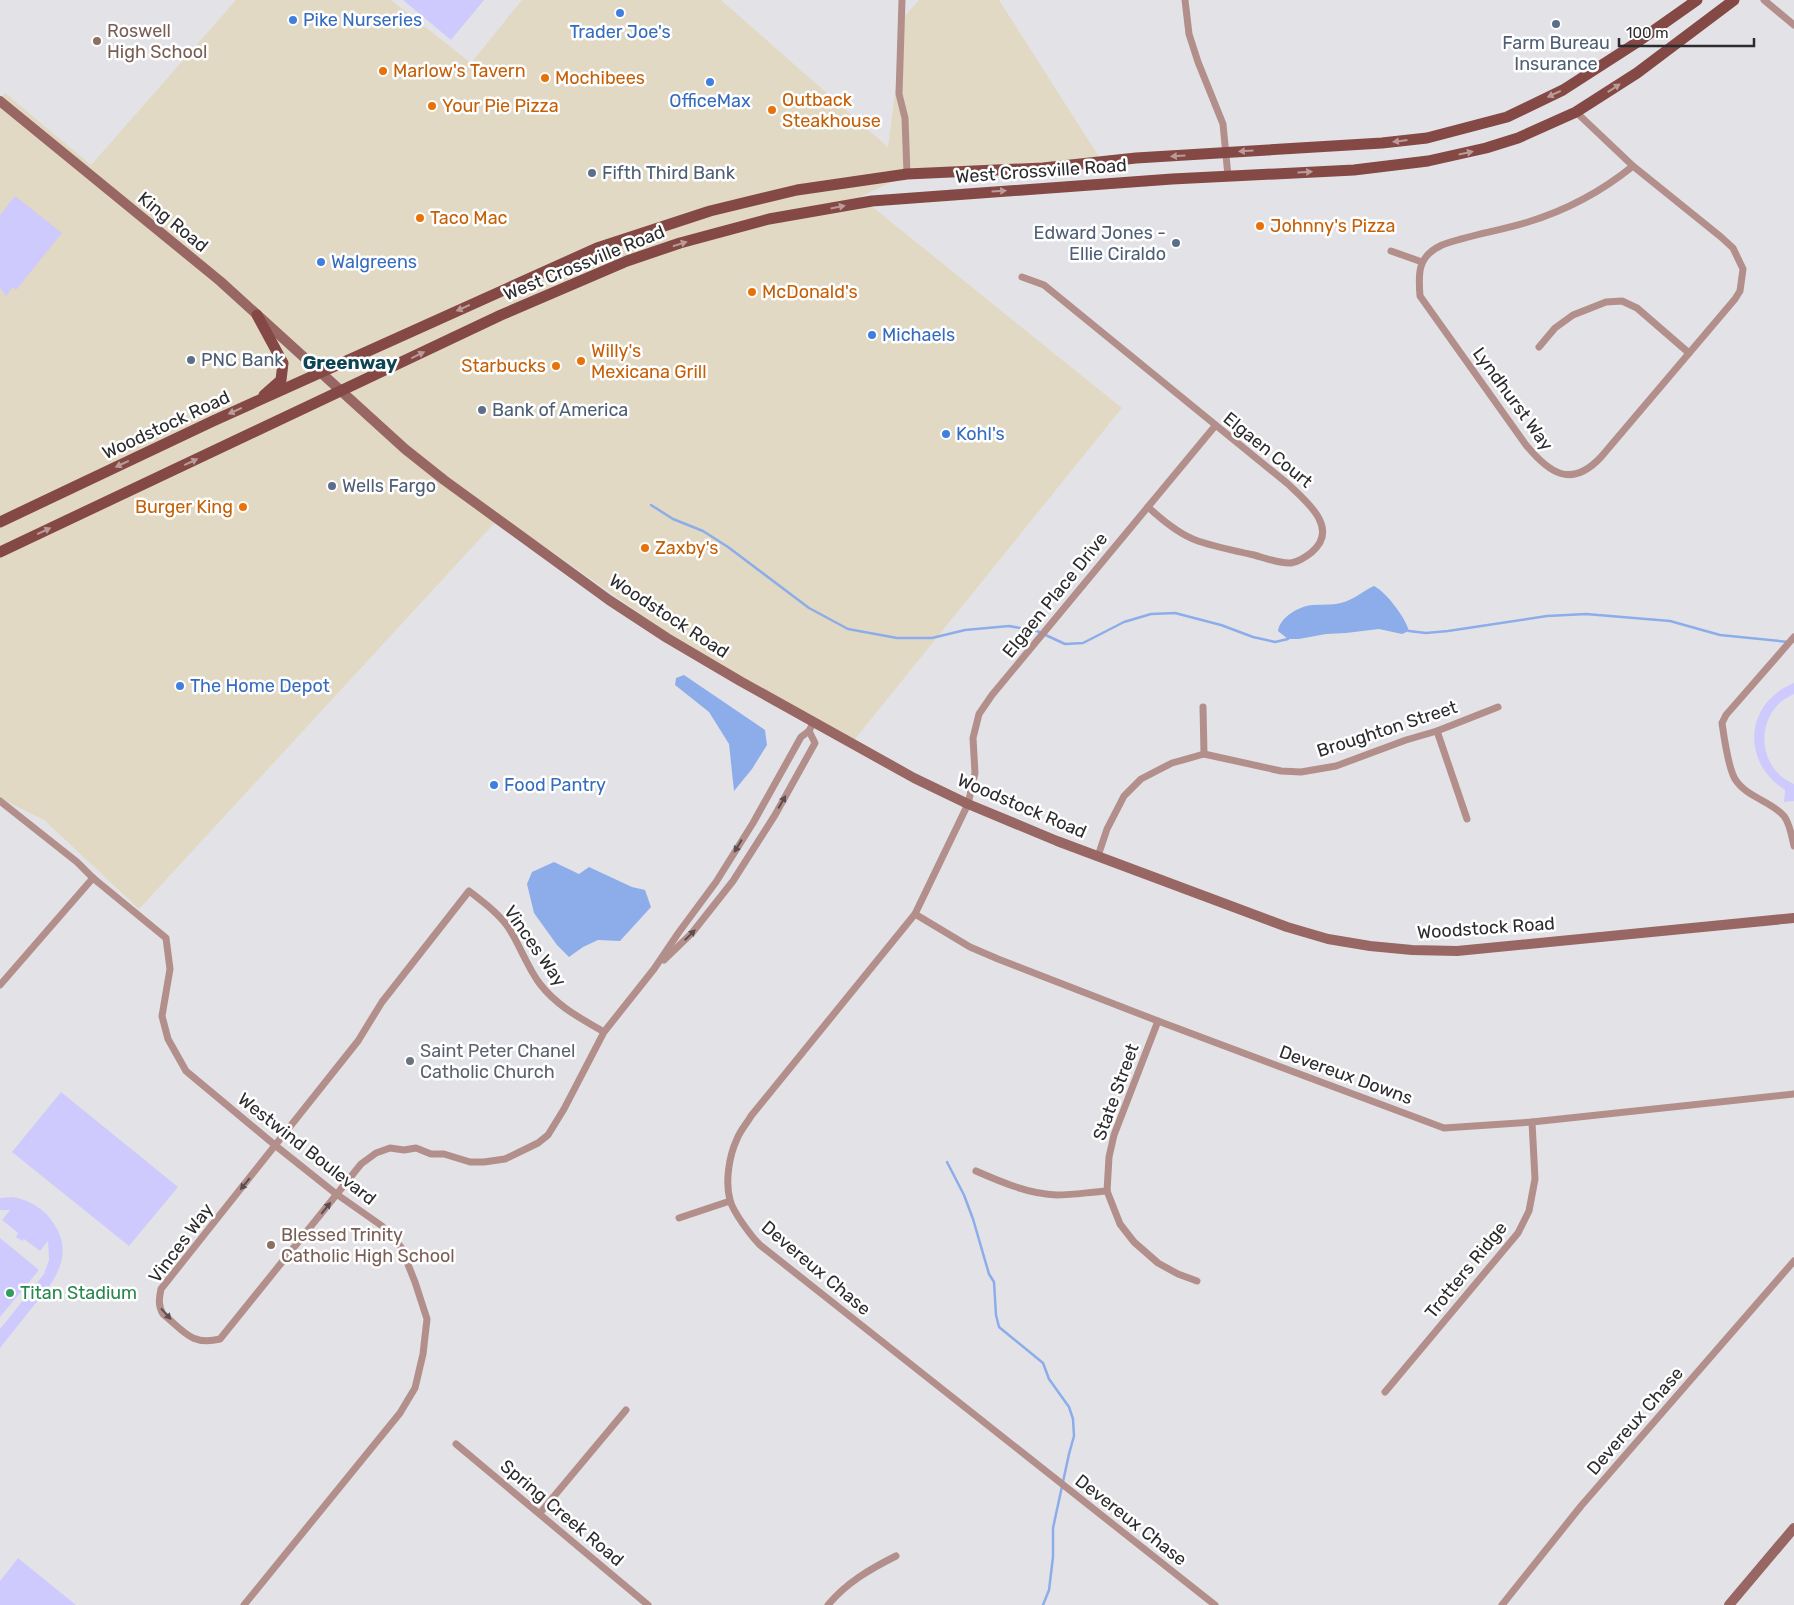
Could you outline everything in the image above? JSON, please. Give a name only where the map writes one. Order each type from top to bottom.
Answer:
[{"type":"main road","name":"West Crossville Road","points":[[321,373],[597,248],[710,211],[797,190],[906,174],[1043,168],[1136,158],[1382,143],[1427,138],[1507,117],[1563,90],[1636,43],[1697,0]]},
{"type":"main road","name":"West Crossville Road","points":[[342,391],[501,315],[626,262],[680,243],[769,219],[872,200],[1228,176],[1354,170],[1428,161],[1486,148],[1518,138],[1576,112],[1637,73],[1734,0]]},
{"type":"main road","points":[[257,402],[280,380],[283,363],[258,315]]},
{"type":"main road","name":"Woodstock Road","points":[[0,522],[321,373]]},
{"type":"main road","points":[[0,552],[342,391]]},
{"type":"street","points":[[902,0],[899,94],[905,118],[906,174]]},
{"type":"street","points":[[1186,0],[1189,34],[1223,124],[1228,176]]},
{"type":"street","points":[[1764,0],[1794,25]]},
{"type":"street","name":"King Road","points":[[0,101],[220,281],[321,373]]},
{"type":"street","name":"Lyndhurst Way","points":[[1422,262],[1418,279],[1420,296],[1538,460],[1552,471],[1571,474],[1580,473],[1594,464],[1735,299],[1740,291],[1743,269],[1733,248],[1722,237],[1633,166],[1576,112]]},
{"type":"street","points":[[1391,251],[1422,262],[1430,251],[1442,245],[1528,222],[1586,199],[1611,184],[1633,166]]},
{"type":"street","name":"Elgaen Court","points":[[1022,277],[1044,285],[1214,426],[1288,484],[1311,505],[1321,519],[1321,534],[1317,547],[1308,556],[1292,563],[1196,541],[1177,530],[1148,506]]},
{"type":"street","points":[[1540,347],[1555,328],[1573,315],[1606,302],[1622,301],[1637,308],[1689,353]]},
{"type":"street","name":"Woodstock Road","points":[[321,373],[405,449],[444,480],[609,600],[666,638],[811,727],[968,804],[1098,856],[1287,927],[1328,939],[1386,948],[1457,951],[1794,918]]},
{"type":"street","name":"Elgaen Place Drive","points":[[968,804],[974,773],[973,738],[979,714],[992,695],[1214,426]]},
{"type":"street","points":[[1794,637],[1722,722],[1735,779],[1742,788],[1779,811],[1785,818],[1794,846]]},
{"type":"street","points":[[1204,707],[1204,754]]},
{"type":"street","name":"Broughton Street","points":[[1098,856],[1107,829],[1124,796],[1141,779],[1172,763],[1204,754],[1281,771],[1301,772],[1336,766],[1406,740],[1437,731],[1498,707]]},
{"type":"street","name":"Vinces Way","points":[[604,1032],[574,1014],[552,997],[539,983],[508,927],[498,915],[469,891],[382,1002],[358,1041],[161,1289],[159,1299],[160,1309],[163,1314],[193,1339],[206,1342],[220,1339],[361,1164],[376,1153],[390,1148],[404,1150],[416,1148],[431,1154],[444,1154],[470,1162],[484,1162],[505,1159],[538,1143],[548,1135],[556,1124],[604,1032],[654,969],[716,882],[753,823],[800,737],[811,727],[815,743],[774,815],[740,869],[721,898],[698,927],[654,969]]},
{"type":"street","points":[[1437,731],[1467,819]]},
{"type":"street","name":"Westwind Boulevard","points":[[0,801],[77,862],[93,878],[166,938],[170,969],[162,1016],[168,1039],[186,1070],[276,1146],[337,1194],[382,1226],[401,1247],[427,1319],[424,1354],[415,1388],[400,1414],[244,1605]]},
{"type":"street","name":"Devereux Chase","points":[[968,804],[915,914],[751,1116],[737,1139],[731,1157],[728,1180],[730,1201],[751,1236],[760,1245],[1215,1605]]},
{"type":"street","points":[[0,985],[93,878]]},
{"type":"street","name":"Devereux Downs","points":[[915,914],[970,947],[1158,1021],[1444,1128],[1532,1122],[1794,1094]]},
{"type":"street","name":"State Street","points":[[1158,1021],[1114,1135],[1109,1156],[1107,1191],[1120,1224],[1134,1242],[1158,1262],[1178,1274],[1197,1281]]},
{"type":"street","name":"Trotters Ridge","points":[[1385,1392],[1518,1233],[1528,1211],[1535,1179],[1532,1122]]},
{"type":"street","points":[[976,1171],[1000,1182],[1048,1194],[1065,1195],[1107,1191]]},
{"type":"street","points":[[679,1218],[730,1201]]},
{"type":"street","name":"Devereux Chase","points":[[1502,1605],[1581,1506],[1794,1260]]},
{"type":"street","points":[[540,1513],[626,1410]]},
{"type":"street","name":"Spring Creek Road","points":[[456,1444],[648,1605]]},
{"type":"street","points":[[1729,1605],[1794,1528]]},
{"type":"street","points":[[828,1605],[844,1588],[860,1576],[896,1556]]},
{"type":"shaded area","points":[[236,0],[391,0],[471,63],[522,0],[721,0],[888,147],[905,16],[919,0],[999,0],[1103,163],[915,171],[860,197],[1122,408],[851,744],[739,683],[501,516],[139,909],[44,820],[0,798],[0,99],[5,93],[91,165]]},
{"type":"shaded area","points":[[403,0],[484,0],[451,40]]},
{"type":"shaded area","points":[[15,196],[62,233],[16,290],[13,287],[6,296],[0,288],[0,215]]},
{"type":"shaded area","points":[[1794,683],[1794,694],[1781,702],[1772,712],[1766,725],[1764,739],[1766,752],[1772,765],[1781,776],[1794,784],[1794,801],[1784,802],[1785,790],[1771,778],[1761,764],[1755,749],[1754,734],[1758,718],[1765,704],[1777,692]]},
{"type":"shaded area","points":[[61,1092],[178,1187],[129,1246],[12,1152]]},
{"type":"shaded area","points":[[14,1197],[37,1206],[54,1224],[63,1248],[62,1259],[59,1270],[47,1290],[0,1348],[0,1329],[44,1274],[49,1260],[48,1241],[40,1251],[24,1239],[22,1241],[16,1237],[18,1233],[2,1220],[10,1210],[0,1210],[0,1198]]},
{"type":"shaded area","name":"Titan Stadium","points":[[0,1238],[39,1270],[0,1317]]},
{"type":"shaded area","points":[[18,1558],[76,1605],[0,1605],[0,1581]]},
{"type":"water","points":[[1374,586],[1395,606],[1404,619],[1409,631],[1402,634],[1379,629],[1288,639],[1278,631],[1282,621],[1296,610],[1313,605],[1343,603]]},
{"type":"water","points":[[684,675],[765,730],[767,745],[752,769],[734,791],[729,744],[709,712],[675,685],[676,678]]},
{"type":"water","points":[[554,862],[579,874],[589,867],[632,887],[645,890],[651,907],[620,941],[598,940],[583,947],[569,957],[557,945],[534,913],[527,884],[532,872]]},
{"type":"waterway","points":[[651,505],[673,519],[703,531],[728,547],[809,608],[848,629],[897,638],[932,638],[965,630],[1009,626],[1037,631],[1065,644],[1083,643],[1124,622],[1151,614],[1175,613],[1221,625],[1253,637],[1275,642],[1288,639]]},
{"type":"waterway","points":[[1409,631],[1426,633],[1448,631],[1547,616],[1586,614],[1670,621],[1720,635],[1789,642]]},
{"type":"waterway","points":[[947,1162],[964,1195],[989,1274],[994,1282],[996,1315],[999,1327],[1043,1363],[1049,1379],[1069,1407],[1073,1419],[1074,1436],[1053,1528],[1053,1557],[1049,1590],[1043,1605]]},
{"type":"place","name":"Trader Joe's","points":[[620,13]]},
{"type":"place","name":"Pike Nurseries","points":[[293,20]]},
{"type":"place","name":"Farm Bureau Insurance","points":[[1556,24]]},
{"type":"place","name":"Roswell High School","points":[[97,41]]},
{"type":"place","name":"Marlow's Tavern","points":[[383,71]]},
{"type":"place","name":"Mochibees","points":[[545,78]]},
{"type":"place","name":"OfficeMax","points":[[710,82]]},
{"type":"place","name":"Your Pie Pizza","points":[[432,106]]},
{"type":"place","name":"Outback Steakhouse","points":[[772,110]]},
{"type":"place","name":"Fifth Third Bank","points":[[592,173]]},
{"type":"place","name":"Taco Mac","points":[[420,218]]},
{"type":"place","name":"Johnny's Pizza","points":[[1260,226]]},
{"type":"place","name":"Edward Jones - Ellie Ciraldo","points":[[1176,243]]},
{"type":"place","name":"Walgreens","points":[[321,262]]},
{"type":"place","name":"McDonald's","points":[[752,292]]},
{"type":"place","name":"Michaels","points":[[872,335]]},
{"type":"place","name":"PNC Bank","points":[[191,360]]},
{"type":"place","name":"Willy's Mexicana Grill","points":[[581,361]]},
{"type":"place","name":"Starbucks","points":[[556,366]]},
{"type":"place","name":"Bank of America","points":[[482,410]]},
{"type":"place","name":"Kohl's","points":[[946,434]]},
{"type":"place","name":"Wells Fargo","points":[[332,486]]},
{"type":"place","name":"Burger King","points":[[243,507]]},
{"type":"place","name":"Zaxby's","points":[[645,548]]},
{"type":"place","name":"The Home Depot","points":[[180,686]]},
{"type":"place","name":"Food Pantry","points":[[494,785]]},
{"type":"place","name":"Saint Peter Chanel Catholic Church","points":[[410,1061]]},
{"type":"place","name":"Blessed Trinity Catholic High School","points":[[271,1245]]},
{"type":"place","name":"Titan Stadium","points":[[10,1293]]},
{"type":"district","name":"Greenway","points":[[350,362]]}]
